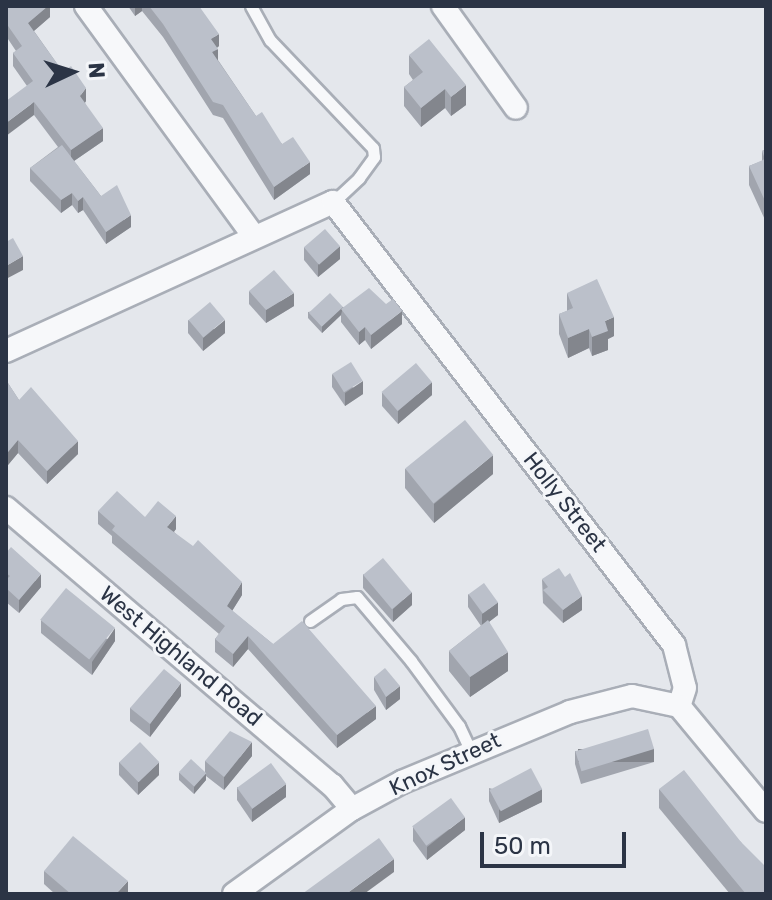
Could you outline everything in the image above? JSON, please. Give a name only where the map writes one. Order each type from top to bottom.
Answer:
[{"type":"street","points":[[86,6],[253,235]]},
{"type":"street","points":[[443,6],[516,108]]},
{"type":"street","points":[[6,351],[253,235],[333,202]]},
{"type":"street","name":"Holly Street","points":[[333,202],[674,645],[685,688],[679,706]]},
{"type":"street","name":"West Highland Road","points":[[6,508],[332,785],[352,809]]},
{"type":"street","name":"Knox Street","points":[[234,894],[352,809],[470,750],[605,701],[632,696],[679,706]]},
{"type":"street","points":[[679,706],[766,811]]},
{"type":"lane","points":[[251,6],[270,40],[373,148],[374,157],[359,178],[333,202]]},
{"type":"lane","points":[[310,621],[341,599],[357,597],[411,661],[470,750]]},
{"type":"building","points":[[6,6],[48,6],[28,23],[63,72],[71,66],[86,88],[80,96],[103,128],[71,150],[34,102],[6,123],[6,101],[33,81],[13,53],[22,46],[6,23]]},
{"type":"building","points":[[149,6],[199,6],[219,34],[211,39],[218,49],[212,52],[256,116],[262,112],[282,144],[293,137],[310,162],[274,187],[223,105],[213,102]]},
{"type":"building","points":[[429,39],[466,85],[451,97],[445,89],[421,108],[404,87],[423,72],[409,55]]},
{"type":"building","points":[[62,145],[101,196],[117,185],[131,215],[106,232],[83,197],[78,201],[72,193],[61,200],[30,168]]},
{"type":"building","points":[[766,149],[766,203],[749,166],[765,159],[762,151]]},
{"type":"building","points":[[325,229],[340,246],[319,265],[304,247]]},
{"type":"building","points":[[13,238],[23,256],[6,266],[6,242]]},
{"type":"building","points":[[274,270],[294,293],[266,310],[249,291]]},
{"type":"building","points":[[597,279],[614,317],[605,321],[608,331],[592,337],[589,329],[568,338],[559,314],[573,308],[567,293]]},
{"type":"building","points":[[369,288],[386,304],[393,299],[402,311],[371,335],[365,327],[359,332],[341,309]]},
{"type":"building","points":[[330,293],[343,307],[322,327],[309,313]]},
{"type":"building","points":[[210,302],[225,320],[203,338],[189,320]]},
{"type":"building","points":[[351,362],[363,381],[344,392],[332,374]]},
{"type":"building","points":[[416,363],[432,382],[398,411],[382,392]]},
{"type":"building","points":[[6,380],[19,400],[31,387],[78,441],[47,471],[18,440],[6,451]]},
{"type":"building","points":[[465,420],[493,455],[433,503],[405,468]]},
{"type":"building","points":[[117,491],[145,517],[158,501],[176,516],[167,527],[193,546],[198,540],[242,582],[227,606],[273,644],[302,621],[376,706],[337,735],[248,636],[233,654],[215,639],[225,626],[112,530],[115,526],[98,511]]},
{"type":"building","points":[[11,547],[41,574],[19,600],[6,588],[6,580],[10,576],[6,573],[6,553]]},
{"type":"building","points":[[383,558],[412,592],[392,609],[363,575]]},
{"type":"building","points":[[559,568],[565,577],[570,573],[582,596],[563,610],[543,590],[548,587],[542,579]]},
{"type":"building","points":[[484,583],[498,602],[483,614],[469,594]]},
{"type":"building","points":[[66,588],[115,628],[89,660],[40,620]]},
{"type":"building","points":[[488,620],[508,652],[470,677],[449,651]]},
{"type":"building","points":[[385,668],[400,686],[386,697],[374,677]]},
{"type":"building","points":[[164,669],[181,683],[150,724],[130,708]]},
{"type":"building","points":[[648,729],[654,749],[581,771],[575,751]]},
{"type":"building","points":[[230,731],[252,742],[224,777],[205,761]]},
{"type":"building","points":[[140,742],[159,762],[139,782],[119,762]]},
{"type":"building","points":[[191,759],[206,773],[194,786],[179,772]]},
{"type":"building","points":[[271,763],[286,784],[252,809],[237,788]]},
{"type":"building","points":[[531,768],[542,789],[501,811],[490,790]]},
{"type":"building","points":[[684,770],[741,842],[766,867],[766,894],[746,894],[659,789]]},
{"type":"building","points":[[451,798],[465,817],[426,846],[412,826]]},
{"type":"building","points":[[73,836],[128,881],[116,894],[71,894],[44,871]]},
{"type":"building","points":[[379,838],[394,859],[346,894],[302,894]]}]
